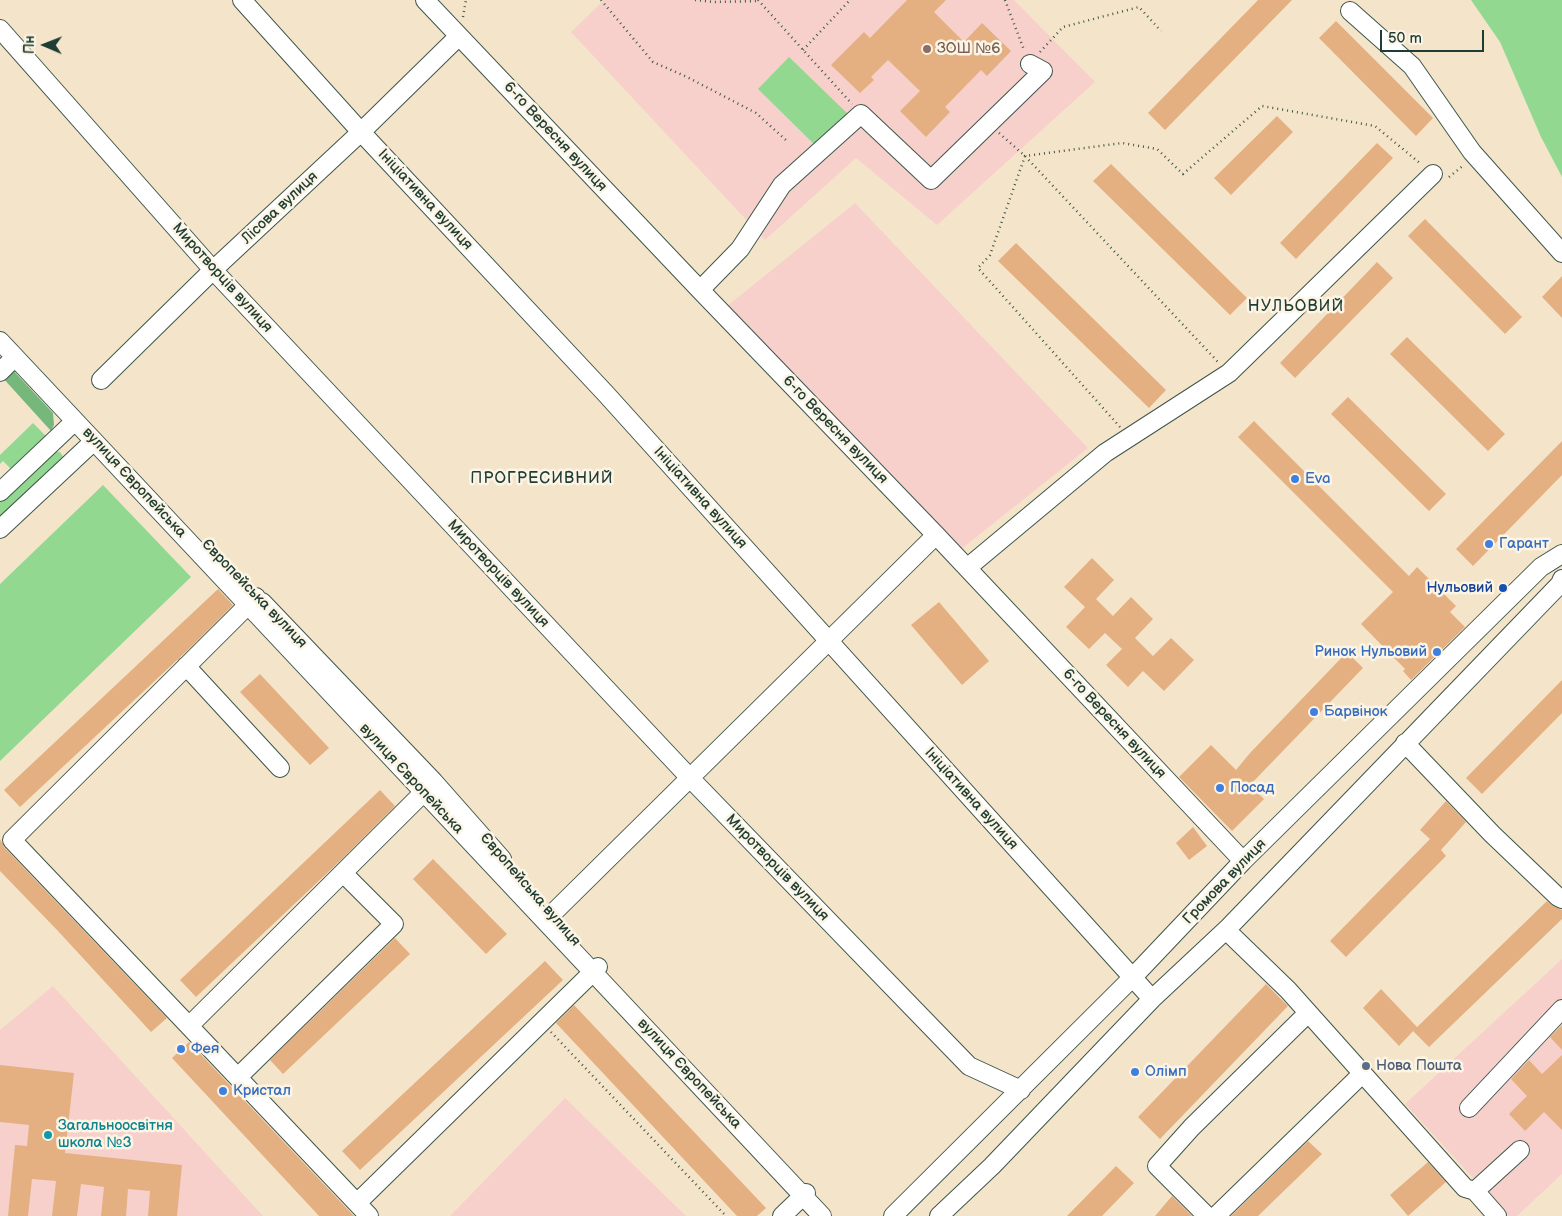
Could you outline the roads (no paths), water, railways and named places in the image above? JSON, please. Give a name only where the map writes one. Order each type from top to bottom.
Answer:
[{"type":"street","name":"Ініціативна вулиця","points":[[242,0],[361,132],[606,394],[1152,1000]]},
{"type":"street","name":"6-го Вересня вулиця","points":[[425,0],[936,535],[1244,861]]},
{"type":"street","points":[[1350,11],[1412,66],[1475,156],[1562,253]]},
{"type":"street","name":"Миротворців вулиця","points":[[0,29],[213,270],[690,778],[969,1066],[1021,1090]]},
{"type":"street","name":"Лісова вулиця","points":[[101,380],[213,270],[361,132],[459,36]]},
{"type":"street","points":[[700,290],[740,249],[782,185],[861,114],[931,180],[1043,71],[1030,64]]},
{"type":"street","points":[[967,568],[1105,453],[1229,373],[1433,174]]},
{"type":"street","name":"вулиця Європейська","points":[[0,341],[822,1216]]},
{"type":"street","points":[[0,372],[15,357]]},
{"type":"street","name":"Європейська вулиця","points":[[64,393],[434,782],[598,967],[827,1216]]},
{"type":"street","points":[[0,492],[75,421]]},
{"type":"street","points":[[0,528],[94,441]]},
{"type":"street","points":[[552,914],[936,535]]},
{"type":"street","name":"Громова вулиця","points":[[893,1216],[1132,978],[1244,861],[1541,567],[1562,554]]},
{"type":"street","points":[[939,1216],[992,1166],[1152,1000],[1226,930],[1560,584],[1562,579]]},
{"type":"street","points":[[256,596],[12,840],[369,1216]]},
{"type":"street","points":[[186,666],[280,768]]},
{"type":"street","points":[[1405,743],[1492,834],[1562,899]]},
{"type":"street","points":[[189,1026],[434,782]]},
{"type":"street","points":[[238,1077],[394,924],[343,873]]},
{"type":"street","points":[[1226,930],[1288,990],[1465,1188],[1475,1191],[1497,1216]]},
{"type":"street","points":[[357,1203],[598,967]]},
{"type":"street","points":[[1468,1108],[1562,1009]]},
{"type":"street","points":[[1207,1216],[1157,1166],[1192,1127],[1308,1013]]},
{"type":"street","points":[[1216,1216],[1362,1074]]},
{"type":"street","points":[[1475,1191],[1520,1150]]},
{"type":"street","points":[[782,1216],[806,1193]]},
{"type":"place","name":"ЗОШ №6","points":[[927,49]]},
{"type":"place","name":"Eva","points":[[1295,479]]},
{"type":"place","name":"Гарант","points":[[1489,544]]},
{"type":"place","name":"Нульовий","points":[[1503,588]]},
{"type":"place","name":"Ринок Нульовий","points":[[1437,652]]},
{"type":"place","name":"Барвінок","points":[[1314,712]]},
{"type":"place","name":"Посад","points":[[1220,788]]},
{"type":"place","name":"Фея","points":[[181,1049]]},
{"type":"place","name":"Нова Пошта","points":[[1366,1066]]},
{"type":"place","name":"Олімп","points":[[1135,1072]]},
{"type":"place","name":"Кристал","points":[[223,1091]]},
{"type":"place","name":"Загальноосвітня школа №3","points":[[48,1135]]},
{"type":"district","name":"НУЛЬОВИЙ","points":[[1296,307]]},
{"type":"district","name":"ПРОГРЕСИВНИЙ","points":[[542,479]]}]
